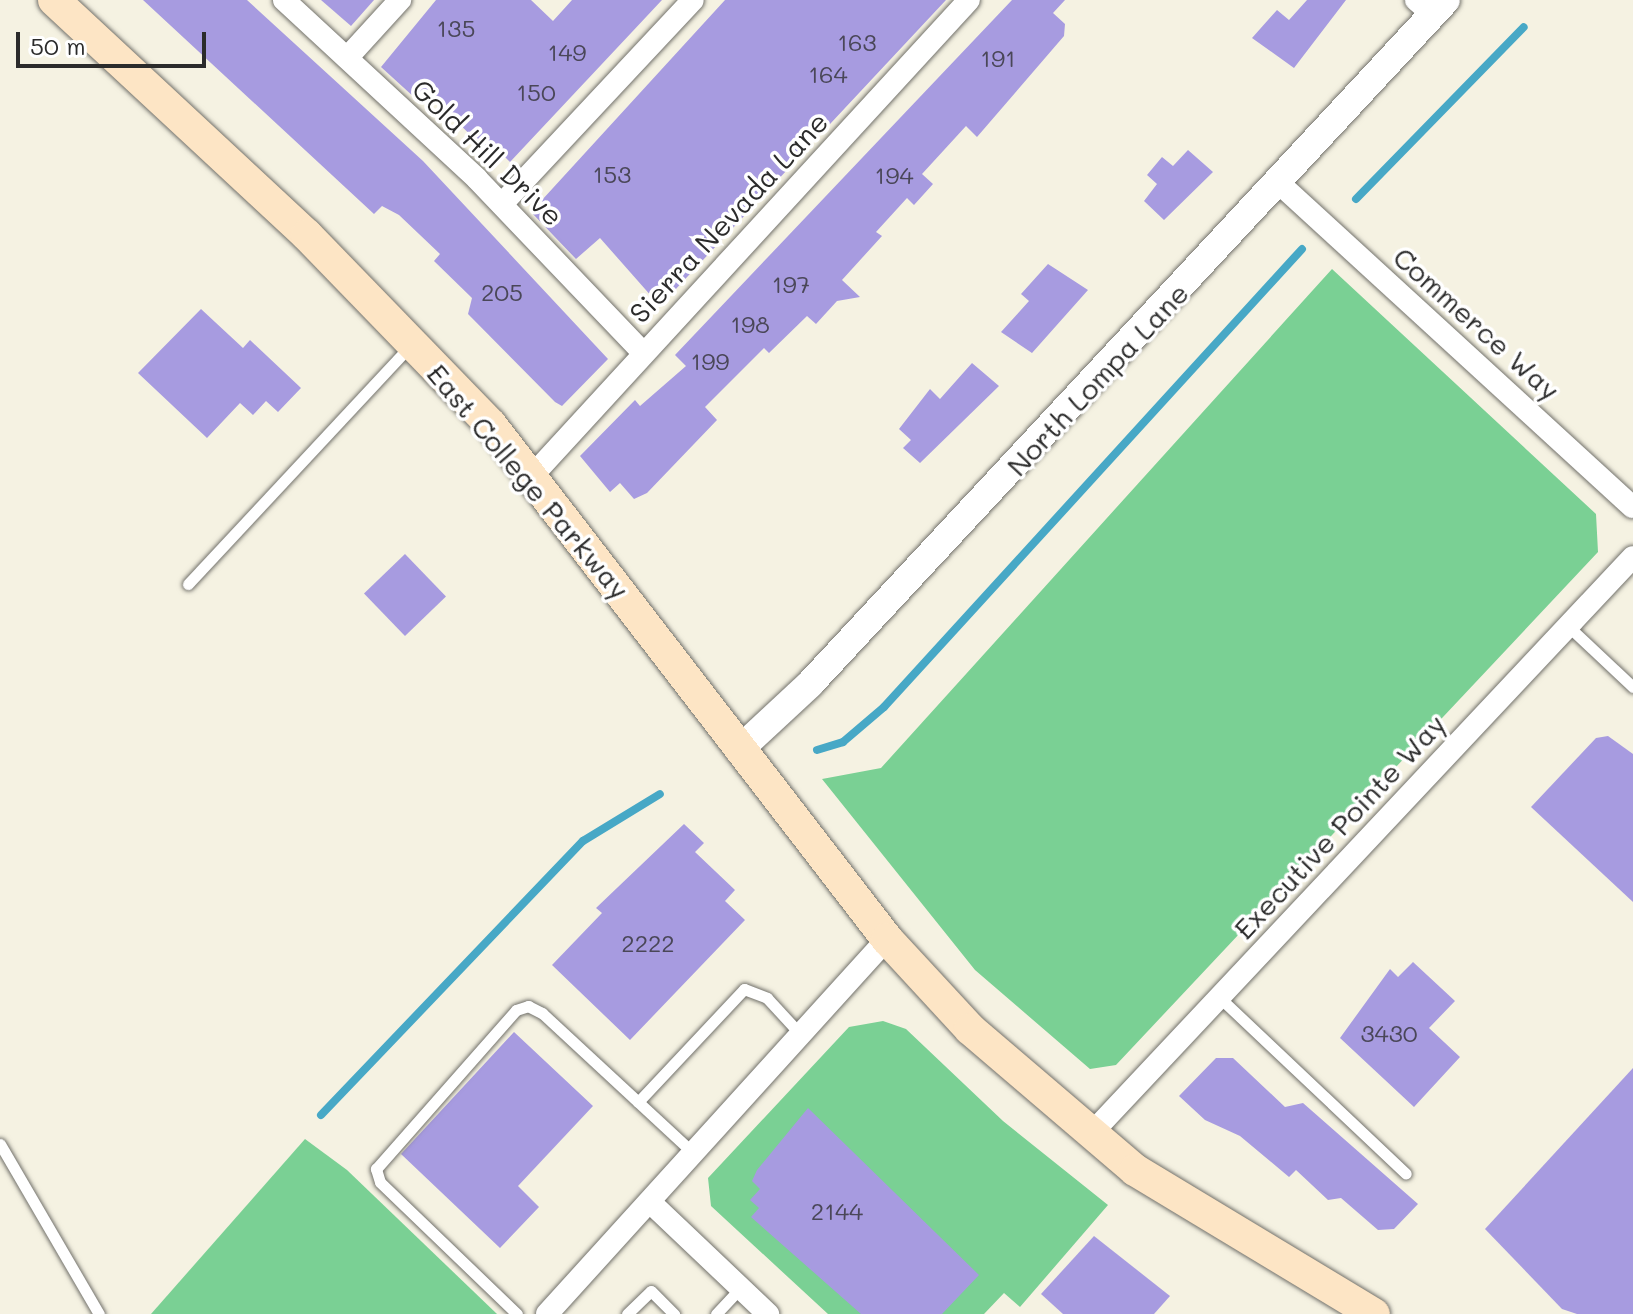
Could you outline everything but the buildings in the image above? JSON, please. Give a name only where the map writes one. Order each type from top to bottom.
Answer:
[{"type":"main road","name":"East College Parkway","points":[[54,0],[413,342],[532,476],[739,750],[887,939],[970,1029],[1089,1136],[1194,1211],[1374,1314]]},
{"type":"street","name":"Gold Hill Drive","points":[[284,0],[502,204],[643,353]]},
{"type":"street","points":[[347,58],[400,0]]},
{"type":"street","points":[[502,204],[693,0]]},
{"type":"street","name":"Sierra Nevada Lane","points":[[532,476],[969,0]]},
{"type":"street","name":"North Lompa Lane","points":[[739,750],[809,685],[1280,184],[1432,5]]},
{"type":"street","name":"Commerce Way","points":[[1280,184],[1633,507]]},
{"type":"street","name":"Executive Pointe Way","points":[[1089,1136],[1633,557]]},
{"type":"street","points":[[547,1314],[887,939]]},
{"type":"street","points":[[650,1202],[768,1314]]},
{"type":"lane","points":[[188,584],[413,342]]},
{"type":"lane","points":[[1568,626],[1633,687]]},
{"type":"lane","points":[[638,1102],[744,989],[767,998],[801,1035]]},
{"type":"lane","points":[[1219,997],[1406,1174]]},
{"type":"lane","points":[[517,1314],[380,1182],[379,1162],[522,1006],[542,1013],[694,1154]]},
{"type":"lane","points":[[0,1144],[99,1314]]},
{"type":"lane","points":[[716,1314],[740,1288]]},
{"type":"lane","points":[[627,1314],[651,1291],[674,1314]]},
{"type":"green space","points":[[1332,269],[1596,514],[1598,552],[1116,1065],[1090,1069],[975,970],[822,779],[881,768]]},
{"type":"green space","points":[[883,1021],[906,1029],[1003,1121],[1108,1205],[1020,1307],[1004,1293],[984,1314],[828,1314],[711,1206],[708,1178],[849,1027]]},
{"type":"green space","points":[[305,1139],[347,1170],[497,1314],[151,1314]]},
{"type":"waterway","points":[[1356,199],[1524,27]]},
{"type":"waterway","points":[[817,750],[843,742],[884,707],[1302,249]]},
{"type":"waterway","points":[[321,1115],[583,841],[660,794]]}]
